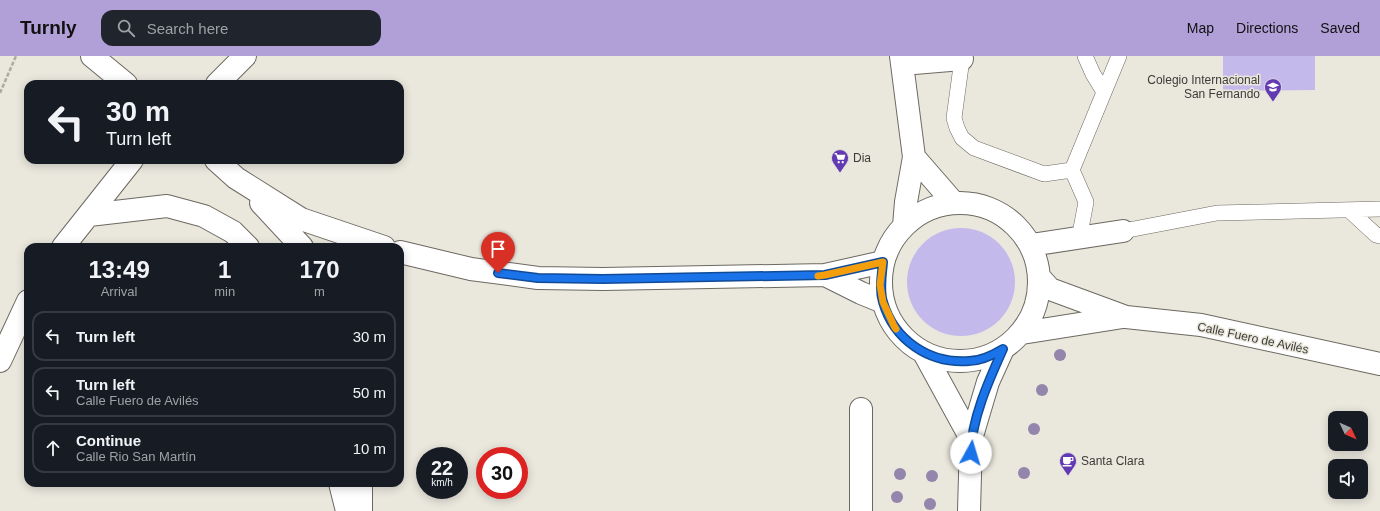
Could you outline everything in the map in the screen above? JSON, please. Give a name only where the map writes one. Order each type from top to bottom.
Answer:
[{"type":"street","points":[[92,56],[121,80]]},
{"type":"street","points":[[222,80],[245,56]]},
{"type":"street","points":[[904,226],[906,202],[914,157],[901,60],[963,58]]},
{"type":"street","points":[[914,157],[954,203]]},
{"type":"street","points":[[66,243],[129,164]]},
{"type":"street","points":[[220,164],[236,178],[298,243]]},
{"type":"street","points":[[236,178],[301,219],[372,243]]},
{"type":"street","points":[[954,203],[983,206],[1003,215],[1019,228],[1031,245],[1037,261],[1040,278],[1038,298],[1030,321],[1022,333],[1003,349],[991,356],[969,361],[944,360],[924,353],[911,345],[894,326],[883,302],[880,285],[883,262],[891,243],[904,226],[927,210],[954,203]]},
{"type":"street","points":[[89,214],[167,206],[204,216],[233,232],[244,243]]},
{"type":"street","points":[[1031,245],[1079,239],[1123,231]]},
{"type":"street","points":[[404,253],[471,269],[538,278],[603,279],[825,275],[883,262]]},
{"type":"street","points":[[825,275],[883,302]]},
{"type":"street","name":"Calle Fuero de Avilés","points":[[1040,278],[1050,289],[1126,316],[1201,325],[1380,364]]},
{"type":"street","points":[[0,361],[24,310]]},
{"type":"street","name":"Calle Fuero de Avilés","points":[[1022,333],[1126,316]]},
{"type":"street","points":[[970,511],[971,439],[988,382],[1003,349]]},
{"type":"street","points":[[924,353],[971,439]]},
{"type":"street","points":[[861,409],[861,511]]},
{"type":"street","points":[[341,487],[347,511]]},
{"type":"street","points":[[361,487],[361,511]]},
{"type":"lane","points":[[1085,56],[1093,74],[1104,92]]},
{"type":"lane","points":[[1079,239],[1086,202],[1072,170],[1119,56]]},
{"type":"lane","points":[[963,58],[954,118],[956,128],[962,138],[974,148],[1044,174],[1072,170]]},
{"type":"lane","points":[[1123,231],[1218,213],[1380,209]]},
{"type":"lane","points":[[1349,210],[1376,235],[1380,236]]},
{"type":"path","points":[[0,93],[16,56]]},
{"type":"shaded area","points":[[1223,56],[1315,56],[1315,90],[1223,91]]},
{"type":"shaded area","points":[[961,228],[982,232],[999,244],[1011,261],[1015,282],[1011,303],[999,320],[982,332],[961,336],[940,332],[923,320],[911,303],[907,282],[911,261],[923,244],[940,232]]},
{"type":"slow traffic","points":[[818,276],[883,262],[880,285],[883,302],[896,329]]},
{"type":"place","name":"Colegio Internacional San Fernando","points":[[1273,102]]},
{"type":"place","name":"Dia","points":[[840,173]]},
{"type":"place","name":"Santa Clara","points":[[1068,476]]},
{"type":"route","points":[[498,273],[538,278],[603,279],[825,275],[883,262],[880,285],[883,302],[894,326],[911,345],[924,353],[944,360],[969,361],[991,356],[1003,349],[988,382],[971,439],[971,453]]}]
